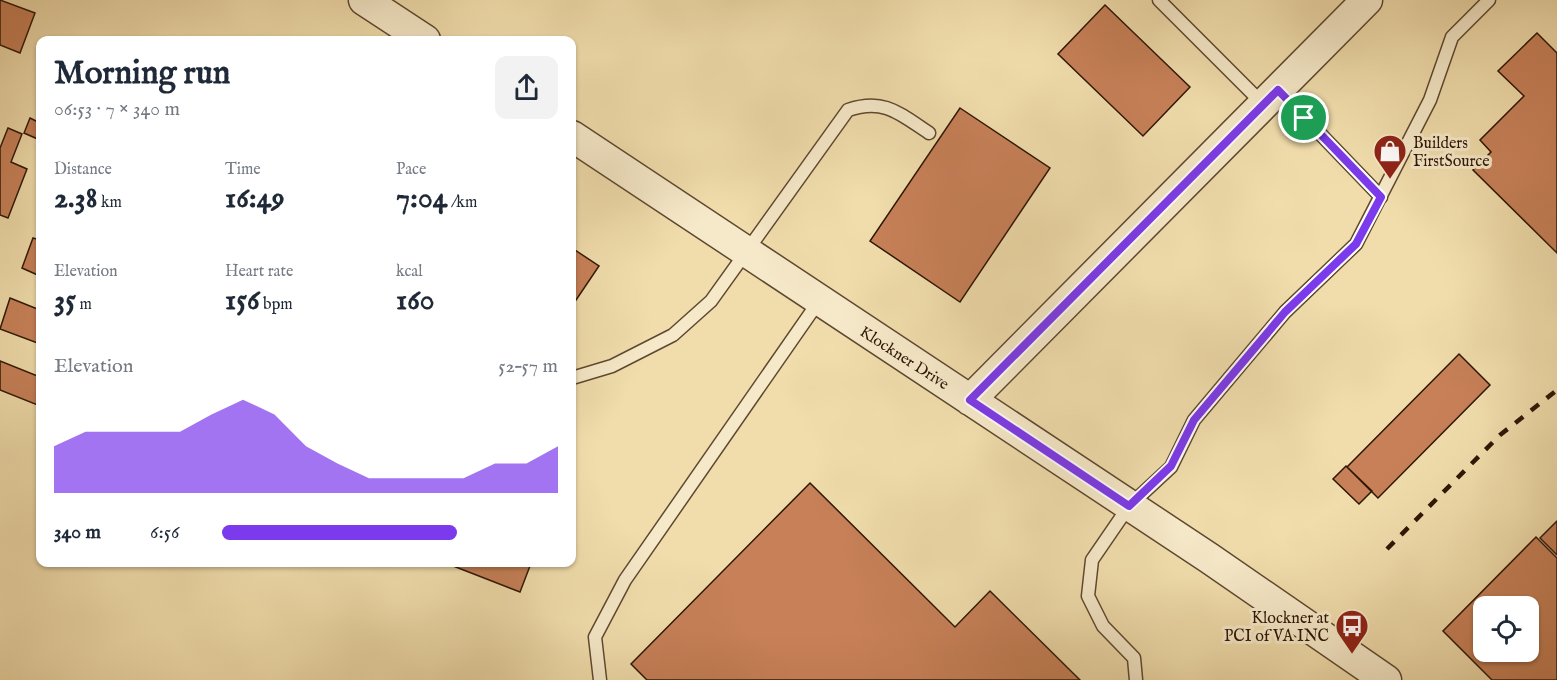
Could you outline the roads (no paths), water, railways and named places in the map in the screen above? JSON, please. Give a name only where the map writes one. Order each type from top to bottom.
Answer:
[{"type":"street","points":[[364,0],[419,36]]},
{"type":"street","points":[[970,400],[1367,0]]},
{"type":"street","name":"Klockner Drive","points":[[576,139],[1129,506],[1376,677]]},
{"type":"lane","points":[[1159,0],[1381,197]]},
{"type":"lane","points":[[1136,680],[1134,658],[1103,626],[1088,596],[1092,560],[1129,506],[1171,466],[1194,420],[1285,312],[1356,244],[1430,100],[1452,37],[1489,0]]},
{"type":"lane","points":[[576,377],[612,366],[673,335],[711,302],[848,110],[868,103],[893,109],[929,133]]},
{"type":"lane","points":[[600,680],[595,637],[625,580],[819,301]]},
{"type":"railway","points":[[1387,549],[1500,435],[1557,390]]},
{"type":"place","name":"Builders FirstSource","points":[[1390,180]]},
{"type":"place","name":"Klockner at PCI of VA INC","points":[[1352,655]]}]
